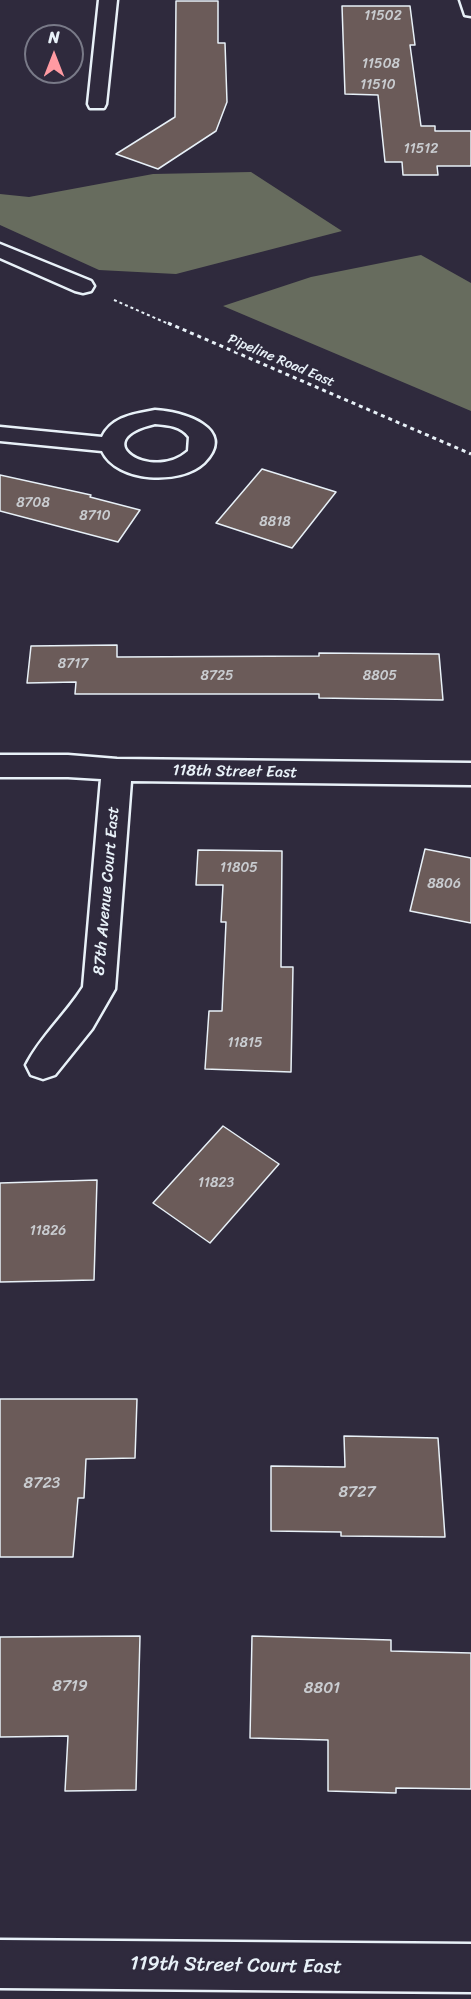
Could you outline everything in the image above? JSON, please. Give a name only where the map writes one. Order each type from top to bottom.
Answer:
[{"type":"street","points":[[97,104],[108,0]]},
{"type":"street","points":[[469,0],[471,10]]},
{"type":"street","points":[[0,250],[83,286]]},
{"type":"street","points":[[0,434],[110,445]]},
{"type":"street","name":"118th Street East","points":[[0,766],[68,766],[117,770],[471,774]]},
{"type":"street","name":"87th Avenue Court East","points":[[43,1065],[80,1019],[99,989],[117,770]]},
{"type":"street","name":"119th Street Court East","points":[[0,1964],[471,1968]]},
{"type":"path","name":"Pipeline Road East","points":[[83,286],[471,454]]},
{"type":"green space","points":[[251,172],[342,231],[176,274],[99,270],[0,225],[0,194],[29,197],[153,174]]},
{"type":"green space","points":[[421,255],[471,283],[471,411],[223,306],[311,277]]},
{"type":"building","points":[[176,1],[218,1],[218,43],[225,43],[227,102],[216,131],[158,169],[116,154],[175,117]]},
{"type":"building","points":[[342,6],[410,6],[415,45],[410,45],[421,126],[435,126],[435,131],[471,131],[471,166],[437,166],[438,175],[403,175],[402,162],[385,162],[378,95],[345,94]]},
{"type":"building","points":[[262,469],[336,492],[292,548],[216,523]]},
{"type":"building","points":[[0,475],[91,495],[90,497],[140,510],[118,542],[0,511]]},
{"type":"building","points":[[117,645],[117,657],[319,656],[319,653],[439,654],[443,700],[319,698],[319,694],[75,694],[76,682],[27,683],[31,646]]},
{"type":"building","points":[[425,849],[471,858],[471,923],[410,911]]},
{"type":"building","points":[[198,850],[282,851],[281,967],[293,967],[291,1072],[205,1069],[209,1011],[222,1011],[226,922],[221,922],[223,885],[196,885]]},
{"type":"building","points":[[223,1126],[279,1164],[210,1243],[153,1203]]},
{"type":"building","points":[[97,1180],[94,1280],[0,1282],[0,1183]]},
{"type":"building","points":[[0,1399],[137,1399],[135,1458],[86,1459],[84,1498],[78,1498],[73,1557],[0,1557]]},
{"type":"building","points":[[344,1436],[438,1438],[445,1537],[341,1536],[341,1532],[271,1531],[271,1466],[345,1467]]},
{"type":"building","points":[[140,1636],[136,1790],[65,1791],[68,1736],[0,1737],[0,1637]]},
{"type":"building","points":[[252,1636],[391,1640],[391,1651],[471,1653],[471,1789],[396,1788],[396,1793],[328,1791],[328,1740],[250,1738]]}]
